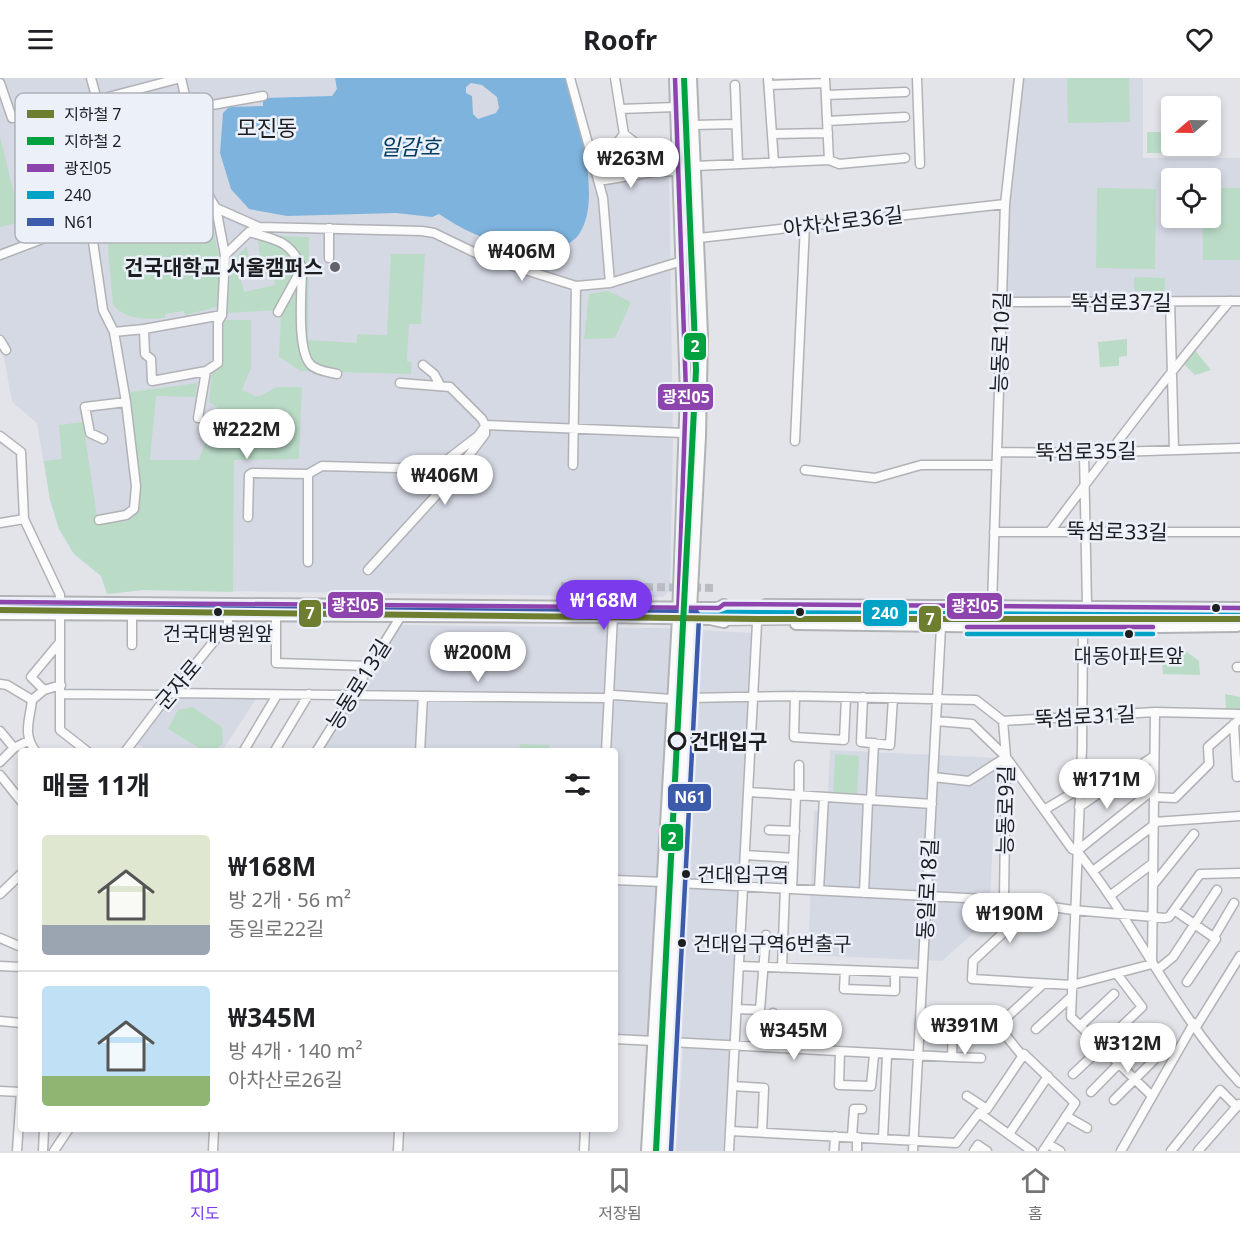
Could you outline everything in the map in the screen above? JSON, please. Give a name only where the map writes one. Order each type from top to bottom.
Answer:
[{"type":"highway","points":[[718,614],[1240,618]]},
{"type":"main road","points":[[663,1151],[678,883],[672,855],[672,699],[678,618],[684,433],[682,261],[675,78]]},
{"type":"main road","points":[[647,1151],[663,882],[672,855],[688,698],[700,436],[702,334],[690,78]]},
{"type":"main road","points":[[0,602],[613,617],[678,618],[692,613],[718,614],[726,623],[1083,628],[1240,626]]},
{"type":"main road","points":[[60,603],[60,615]]},
{"type":"main road","points":[[718,614],[724,604],[1240,608]]},
{"type":"main road","points":[[0,614],[401,616],[429,611],[678,606],[692,613]]},
{"type":"main road","points":[[676,637],[683,647]]},
{"type":"main road","points":[[672,855],[683,647],[691,637]]},
{"type":"street","points":[[91,78],[95,93]]},
{"type":"street","points":[[124,93],[182,78],[185,93]]},
{"type":"street","points":[[570,78],[603,198],[610,283]]},
{"type":"street","points":[[615,78],[624,134],[638,145],[653,172]]},
{"type":"street","points":[[917,78],[920,164]]},
{"type":"street","name":"능동로10길","points":[[992,606],[1005,204],[1019,78]]},
{"type":"street","points":[[774,163],[768,82],[825,80],[829,160]]},
{"type":"street","points":[[0,83],[12,118],[15,118]]},
{"type":"street","points":[[735,85],[738,164]]},
{"type":"street","points":[[826,95],[905,92]]},
{"type":"street","points":[[213,105],[262,96]]},
{"type":"street","points":[[620,109],[676,107]]},
{"type":"street","points":[[827,121],[905,117]]},
{"type":"street","points":[[693,125],[736,124]]},
{"type":"street","points":[[772,134],[828,133]]},
{"type":"street","points":[[599,167],[624,134]]},
{"type":"street","points":[[695,166],[829,160],[839,164],[905,158]]},
{"type":"street","points":[[605,180],[653,172],[678,171]]},
{"type":"street","points":[[144,329],[145,354],[151,359],[152,381],[206,370],[218,363],[217,318],[225,255],[213,203]]},
{"type":"street","name":"아차산로36길","points":[[681,240],[1005,204]]},
{"type":"street","points":[[213,207],[259,227],[434,233],[484,257],[576,286],[610,283],[682,261]]},
{"type":"street","points":[[795,441],[805,225]]},
{"type":"street","points":[[225,255],[249,232],[259,227]]},
{"type":"street","points":[[329,228],[331,252]]},
{"type":"street","points":[[249,232],[286,244],[294,252],[302,268],[304,351],[309,364],[314,368],[337,374]]},
{"type":"street","points":[[0,255],[31,243]]},
{"type":"street","points":[[93,243],[103,310],[114,332],[126,402],[136,486],[134,509],[126,515],[99,520]]},
{"type":"street","points":[[278,312],[302,268]]},
{"type":"street","points":[[573,465],[576,286]]},
{"type":"street","name":"뚝섬로37길","points":[[1002,302],[1240,302]]},
{"type":"street","points":[[1170,302],[1174,449]]},
{"type":"street","points":[[1050,530],[1113,451],[1172,369],[1230,302]]},
{"type":"street","points":[[114,332],[217,318]]},
{"type":"street","points":[[0,340],[6,350]]},
{"type":"street","points":[[423,366],[434,374],[440,385]]},
{"type":"street","points":[[198,418],[206,370]]},
{"type":"street","points":[[369,570],[475,451],[485,434],[485,425],[479,415],[452,388],[400,382]]},
{"type":"street","points":[[103,439],[90,433],[85,407],[126,402]]},
{"type":"street","points":[[485,425],[684,433]]},
{"type":"street","points":[[248,516],[249,475],[308,474],[322,466],[435,469],[478,436],[485,425]]},
{"type":"street","points":[[0,436],[21,452],[24,519],[60,595],[60,603]]},
{"type":"street","name":"뚝섬로35길","points":[[997,452],[1084,453],[1240,448]]},
{"type":"street","points":[[1084,453],[1087,606]]},
{"type":"street","points":[[805,470],[874,478],[921,465],[996,465]]},
{"type":"street","points":[[308,474],[308,562]]},
{"type":"street","points":[[0,523],[24,519]]},
{"type":"street","name":"뚝섬로33길","points":[[994,532],[1050,530],[1240,532]]},
{"type":"street","points":[[60,615],[60,730],[83,748]]},
{"type":"street","points":[[132,615],[132,645]]},
{"type":"street","name":"군자로","points":[[128,748],[228,624],[228,616]]},
{"type":"street","points":[[276,616],[276,663],[369,666]]},
{"type":"street","name":"능동로13길","points":[[318,748],[401,616]]},
{"type":"street","points":[[606,748],[613,617]]},
{"type":"street","points":[[729,1151],[755,696],[757,623]]},
{"type":"street","name":"동일로18길","points":[[914,1151],[941,627]]},
{"type":"street","points":[[1083,628],[1083,716],[1073,910],[1071,1017],[1152,1095]]},
{"type":"street","points":[[44,690],[31,677],[60,642]]},
{"type":"street","points":[[0,684],[7,685],[32,700]]},
{"type":"street","points":[[33,748],[28,741],[32,700],[44,690],[170,694],[672,699]]},
{"type":"street","points":[[276,748],[309,694]]},
{"type":"street","points":[[246,748],[277,695]]},
{"type":"street","points":[[420,748],[423,696]]},
{"type":"street","points":[[795,696],[794,737],[844,740],[846,697]]},
{"type":"street","name":"뚝섬로31길","points":[[688,698],[795,696],[976,700],[1003,721],[1155,712],[1240,714]]},
{"type":"street","points":[[863,697],[861,742],[890,745],[892,698]]},
{"type":"street","points":[[1155,712],[1153,863],[1155,967]]},
{"type":"street","points":[[936,721],[972,724],[1006,757],[1072,849],[1077,851],[1111,895],[1210,1051],[1240,1083]]},
{"type":"street","name":"능동로9길","points":[[1003,721],[1006,757],[1004,900]]},
{"type":"street","points":[[1154,793],[1175,798],[1209,765],[1208,747],[1237,722]]},
{"type":"street","points":[[1237,722],[1237,777]]},
{"type":"street","points":[[0,731],[14,748]]},
{"type":"street","points":[[0,762],[14,748],[28,741]]},
{"type":"street","points":[[864,892],[874,743]]},
{"type":"street","points":[[1078,807],[1154,756]]},
{"type":"street","points":[[933,777],[969,781],[1006,757]]},
{"type":"street","points":[[782,968],[799,765]]},
{"type":"street","points":[[0,775],[18,797]]},
{"type":"street","points":[[1044,810],[1079,789]]},
{"type":"street","points":[[749,792],[932,804]]},
{"type":"street","points":[[1077,851],[1154,793]]},
{"type":"street","points":[[819,890],[824,797]]},
{"type":"street","points":[[1093,871],[1154,824],[1240,816]]},
{"type":"street","points":[[769,830],[795,831]]},
{"type":"street","points":[[1153,885],[1194,834]]},
{"type":"street","points":[[746,855],[793,858]]},
{"type":"street","points":[[1111,895],[1153,863]]},
{"type":"street","points":[[678,883],[1004,900],[1073,910],[1169,917],[1200,874],[1240,873]]},
{"type":"street","points":[[0,894],[18,877]]},
{"type":"street","points":[[618,880],[663,882]]},
{"type":"street","points":[[1034,904],[973,961],[972,979],[1072,985],[1155,967],[1173,957],[1217,890]]},
{"type":"street","points":[[1187,982],[1216,939],[1214,937],[1234,903]]},
{"type":"street","points":[[1174,910],[1214,937]]},
{"type":"street","points":[[737,1009],[760,1010],[766,935]]},
{"type":"street","points":[[0,938],[18,946]]},
{"type":"street","points":[[1121,1151],[1152,1095],[1240,956]]},
{"type":"street","points":[[0,966],[18,967]]},
{"type":"street","points":[[740,966],[922,973]]},
{"type":"street","points":[[845,970],[844,989],[895,992],[895,972]]},
{"type":"street","points":[[1073,1074],[1142,1007],[1117,974]]},
{"type":"street","points":[[952,1057],[953,1025],[998,1026],[1042,985]]},
{"type":"street","points":[[1080,1026],[1114,994]]},
{"type":"street","points":[[1036,1029],[1071,997]]},
{"type":"street","points":[[771,1047],[773,1013]]},
{"type":"street","points":[[810,1049],[811,1020]]},
{"type":"street","points":[[0,1022],[18,1023]]},
{"type":"street","points":[[998,1026],[1020,1053],[1024,1054],[1075,1103],[1046,1147],[1060,1151]]},
{"type":"street","points":[[1091,1092],[1146,1037]]},
{"type":"street","points":[[618,1039],[654,1041]]},
{"type":"street","points":[[670,1042],[887,1055],[981,1058]]},
{"type":"street","points":[[840,1052],[839,1085],[871,1086],[874,1054]]},
{"type":"street","points":[[731,1131],[956,1143],[983,1111],[1024,1054]]},
{"type":"street","points":[[883,1138],[887,1055]]},
{"type":"street","points":[[1114,1100],[1154,1060]]},
{"type":"street","points":[[1009,1134],[1048,1076]]},
{"type":"street","points":[[733,1086],[764,1088],[762,1132]]},
{"type":"street","points":[[0,1090],[18,1092]]},
{"type":"street","points":[[1174,1150],[1220,1090],[1238,1105],[1198,1151]]},
{"type":"street","points":[[967,1096],[1009,1134],[1032,1151]]},
{"type":"street","points":[[857,1151],[854,1137],[854,1109],[862,1109]]},
{"type":"street","points":[[1066,1116],[1087,1128]]},
{"type":"street","points":[[17,1151],[18,1132]]},
{"type":"street","points":[[43,1151],[44,1132]]},
{"type":"street","points":[[54,1151],[67,1132]]},
{"type":"street","points":[[213,1151],[214,1132]]},
{"type":"street","points":[[398,1151],[399,1132]]},
{"type":"street","points":[[584,1151],[585,1132]]},
{"type":"street","points":[[834,1151],[835,1136]]},
{"type":"street","points":[[974,1151],[978,1145],[987,1151]]},
{"type":"shaded area","name":"건국대학교 서울캠퍼스","points":[[0,78],[574,78],[601,181],[606,184],[669,173],[673,438],[670,590],[663,597],[143,590],[107,594],[101,576],[74,554],[59,529],[50,500],[37,423],[12,402],[4,357],[0,350]]},
{"type":"shaded area","points":[[1019,78],[1143,78],[1143,158],[1240,158],[1240,301],[1002,302],[1005,204]]},
{"type":"shaded area","points":[[395,625],[658,628],[754,633],[735,1045],[618,1039],[618,748],[318,748]]},
{"type":"shaded area","points":[[179,699],[256,699],[224,748],[144,748],[136,743],[165,704]]},
{"type":"shaded area","points":[[830,750],[997,758],[989,919],[942,961],[808,955],[814,811],[827,812]]},
{"type":"shaded area","points":[[683,1048],[730,1050],[723,1151],[676,1151]]},
{"type":"green space","points":[[1067,78],[1129,78],[1130,122],[1068,123]]},
{"type":"green space","points":[[1147,132],[1161,132],[1161,153],[1147,153]]},
{"type":"green space","points":[[0,137],[15,198],[15,223],[0,227]]},
{"type":"green space","points":[[1097,188],[1156,189],[1155,269],[1096,268]]},
{"type":"green space","points":[[1221,188],[1240,188],[1240,260],[1203,260],[1202,228],[1221,228]]},
{"type":"green space","points":[[213,226],[220,264],[217,307],[185,315],[184,311],[165,314],[165,318],[144,319],[124,314],[113,305],[109,243],[213,243]]},
{"type":"green space","points":[[281,236],[309,237],[308,340],[357,343],[357,334],[387,335],[391,254],[425,254],[421,324],[409,324],[407,361],[412,362],[411,374],[301,371],[279,357],[281,312],[277,310],[227,313],[231,263],[247,246],[249,260],[239,271],[244,292],[275,285],[270,260],[260,256],[258,241]]},
{"type":"green space","points":[[1134,277],[1165,278],[1165,291],[1134,291]]},
{"type":"green space","points":[[608,291],[631,302],[615,338],[584,339],[589,294]]},
{"type":"green space","points":[[224,320],[251,320],[251,368],[242,390],[258,397],[277,387],[302,387],[299,459],[234,460],[233,592],[143,590],[107,594],[101,576],[74,554],[59,529],[50,500],[44,461],[62,459],[59,425],[83,422],[98,524],[126,521],[134,515],[140,492],[130,392],[197,383],[195,397],[156,396],[150,460],[199,460],[217,407],[209,402],[212,371],[224,364]]},
{"type":"green space","points":[[1127,339],[1127,356],[1119,357],[1119,366],[1100,367],[1098,342]]},
{"type":"green space","points":[[1194,349],[1211,370],[1195,375],[1183,363]]},
{"type":"green space","points":[[1161,649],[1183,649],[1199,661],[1200,675],[1163,674]]},
{"type":"green space","points":[[1225,694],[1240,697],[1240,712],[1226,711]]},
{"type":"green space","points":[[192,707],[222,727],[223,743],[217,748],[199,748],[168,729],[178,710]]},
{"type":"green space","points":[[520,744],[549,745],[549,748],[519,748]]},
{"type":"green space","points":[[835,754],[859,756],[857,795],[833,793]]},
{"type":"water","name":"일감호","points":[[335,78],[566,78],[586,160],[589,183],[585,223],[572,242],[556,248],[544,248],[521,247],[496,242],[460,227],[439,214],[432,217],[396,213],[287,216],[249,209],[231,189],[220,153],[223,113],[229,107],[263,106],[263,98],[332,96],[337,89]],"holes":[[[471,83],[482,85],[497,97],[499,108],[496,113],[478,119],[473,114],[472,96],[466,93],[466,87]]]},
{"type":"tunnel","points":[[561,586],[716,588]]},
{"type":"metro line","name":"2","points":[[656,1151],[696,370],[684,78]]},
{"type":"metro line","name":"7","points":[[0,610],[758,619],[1240,619]]},
{"type":"transit line","name":"광진05","points":[[675,78],[686,392],[678,618],[686,618]]},
{"type":"transit line","name":"광진05","points":[[0,602],[719,608],[724,604],[1240,608]]},
{"type":"transit line","name":"N61","points":[[0,607],[697,612],[699,618],[671,1151]]},
{"type":"transit line","name":"240","points":[[0,610],[719,615],[727,612],[1240,615]]},
{"type":"transit line","name":"광진05","points":[[967,627],[1153,627]]},
{"type":"transit line","name":"240","points":[[967,634],[1153,634]]},
{"type":"place","name":"건국대학교 서울캠퍼스","points":[[335,267]]},
{"type":"place","name":"건국대병원앞","points":[[218,612]]},
{"type":"place","name":"대동아파트앞","points":[[1129,634]]},
{"type":"place","name":"건대입구","points":[[677,741]]},
{"type":"place","name":"건대입구역","points":[[686,874]]},
{"type":"place","name":"건대입구역6번출구","points":[[682,943]]},
{"type":"district","name":"모진동","points":[[267,127]]}]
